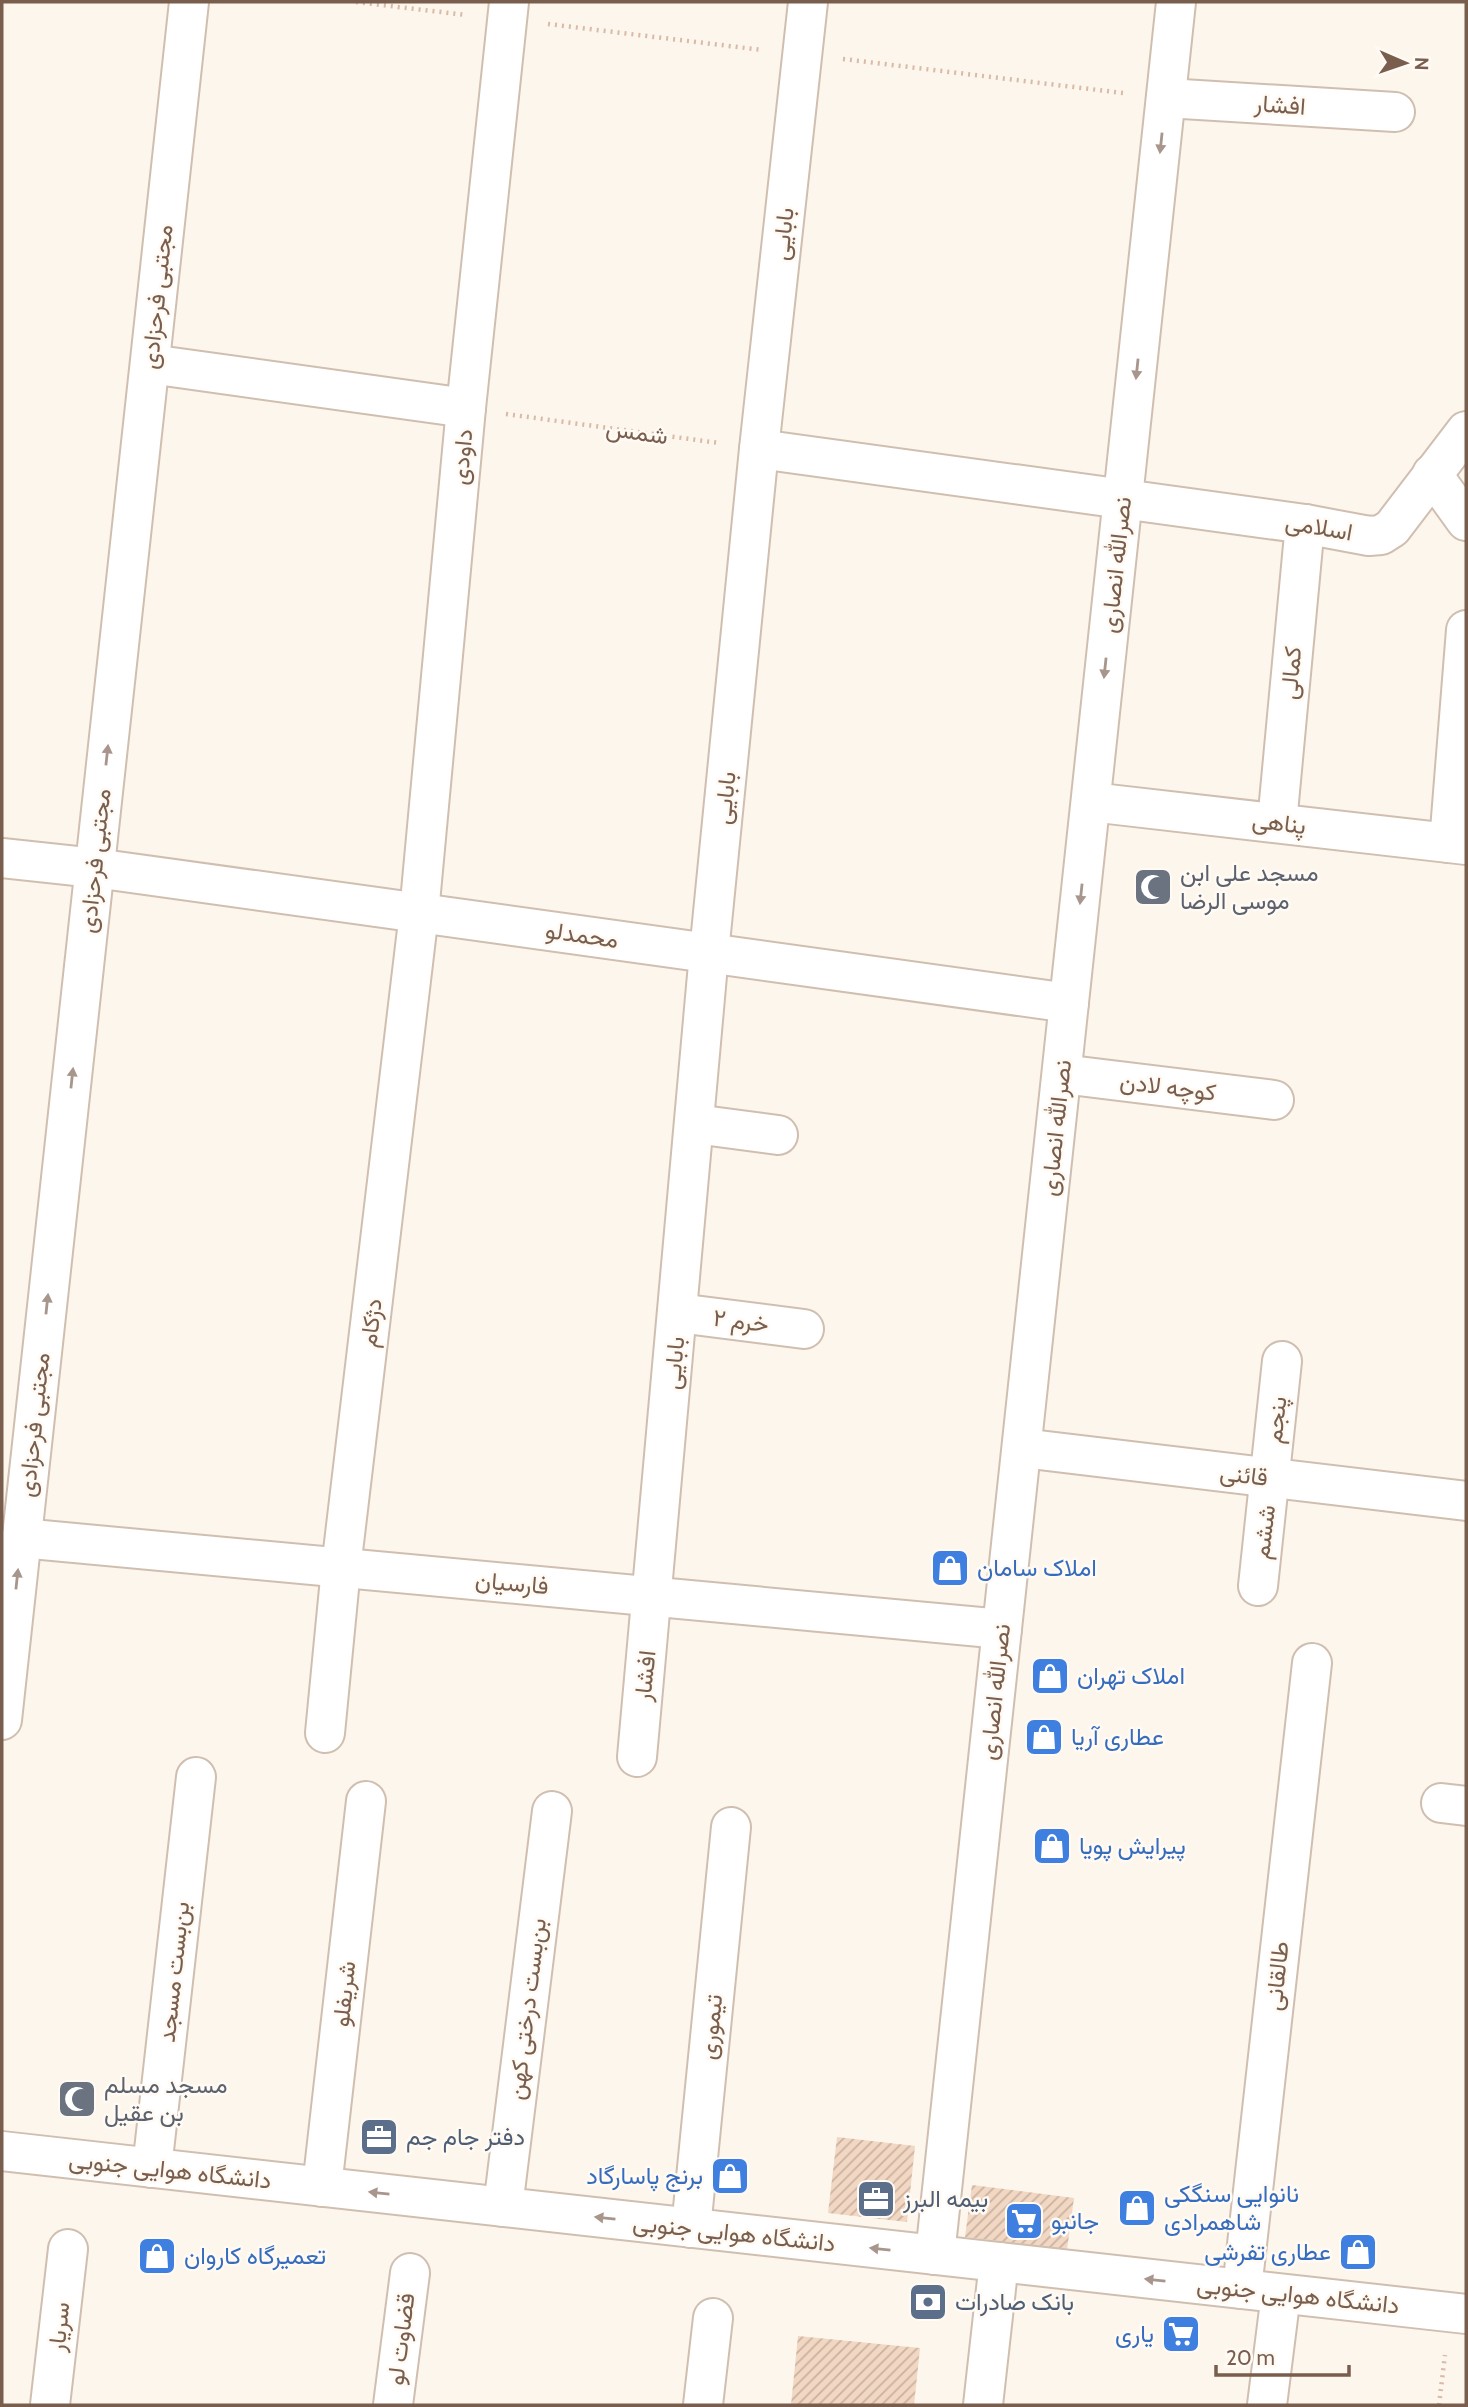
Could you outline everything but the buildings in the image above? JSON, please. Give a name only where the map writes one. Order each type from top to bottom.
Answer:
[{"type":"street","name":"مجتبی فرحزادی","points":[[2,1720],[189,2]]},
{"type":"street","name":"داودی","points":[[419,913],[509,2]]},
{"type":"street","name":"بابایی","points":[[653,1596],[709,953],[808,2]]},
{"type":"street","name":"نصرالله انصاری","points":[[935,2255],[1177,2]]},
{"type":"street","name":"افشار","points":[[1166,98],[1395,112]]},
{"type":"street","points":[[150,364],[467,408]]},
{"type":"street","name":"اسلامی","points":[[1123,500],[1305,524],[1369,536],[1381,535],[1392,528],[1466,431]]},
{"type":"street","points":[[760,449],[1123,500]]},
{"type":"street","points":[[1432,474],[1466,521]]},
{"type":"street","name":"کمالی","points":[[1277,823],[1305,524]]},
{"type":"street","points":[[1457,844],[1466,630]]},
{"type":"street","name":"پناهی","points":[[1091,802],[1457,844]]},
{"type":"street","name":"محمدلو","points":[[2,858],[94,868],[1069,1003]]},
{"type":"street","name":"دژکام","points":[[325,1733],[341,1567],[419,913]]},
{"type":"street","name":"کوچه لادن","points":[[1062,1074],[1273,1100]]},
{"type":"street","points":[[695,1124],[779,1135]]},
{"type":"street","name":"خرم ۲","points":[[678,1313],[804,1329]]},
{"type":"street","name":"پنجم","points":[[1271,1478],[1282,1361]]},
{"type":"street","name":"قائنی","points":[[1022,1448],[1466,1501]]},
{"type":"street","name":"ششم","points":[[1258,1586],[1271,1478]]},
{"type":"street","name":"فارسیان","points":[[22,1538],[1002,1629]]},
{"type":"street","name":"افشار","points":[[637,1757],[653,1596]]},
{"type":"street","name":"طالقانی","points":[[1242,2289],[1312,1663]]},
{"type":"street","name":"بن‌بست مسجد","points":[[152,2168],[196,1777]]},
{"type":"street","name":"شریفلو","points":[[322,2187],[366,1801]]},
{"type":"street","name":"بن‌بست درختی کهن","points":[[503,2207],[552,1811]]},
{"type":"street","name":"تیموری","points":[[691,2228],[731,1827]]},
{"type":"street","name":"دانشگاه هوایی جنوبی","points":[[2,2151],[1458,2313]]},
{"type":"street","name":"سریار","points":[[50,2405],[68,2249]]},
{"type":"street","points":[[983,2405],[999,2262]]},
{"type":"street","name":"قضاوت لو","points":[[393,2405],[410,2273]]},
{"type":"street","points":[[1268,2405],[1281,2294]]},
{"type":"street","points":[[703,2405],[713,2318]]},
{"type":"path","name":"شمس","points":[[467,408],[760,449]]},
{"type":"path","points":[[1439,2405],[1458,2313]]},
{"type":"place","name":"مسجد علی ابن موسی الرضا","points":[[1153,887]]},
{"type":"place","name":"املاک سامان","points":[[950,1568]]},
{"type":"place","name":"املاک تهران","points":[[1050,1676]]},
{"type":"place","name":"عطاری آریا","points":[[1044,1737]]},
{"type":"place","name":"پیرایش پویا","points":[[1052,1846]]},
{"type":"place","name":"مسجد مسلم بن عقیل","points":[[77,2099]]},
{"type":"place","name":"دفتر جام جم","points":[[379,2137]]},
{"type":"place","name":"برنج پاسارگاد","points":[[730,2176]]},
{"type":"place","name":"بیمه البرز","points":[[876,2199]]},
{"type":"place","name":"نانوایی سنگکی شاهمرادی","points":[[1137,2208]]},
{"type":"place","name":"جانبو","points":[[1024,2221]]},
{"type":"place","name":"عطاری تفرشی","points":[[1358,2252]]},
{"type":"place","name":"تعمیرگاه کاروان","points":[[157,2256]]},
{"type":"place","name":"بانک صادرات","points":[[928,2302]]},
{"type":"place","name":"یاری","points":[[1181,2334]]}]
